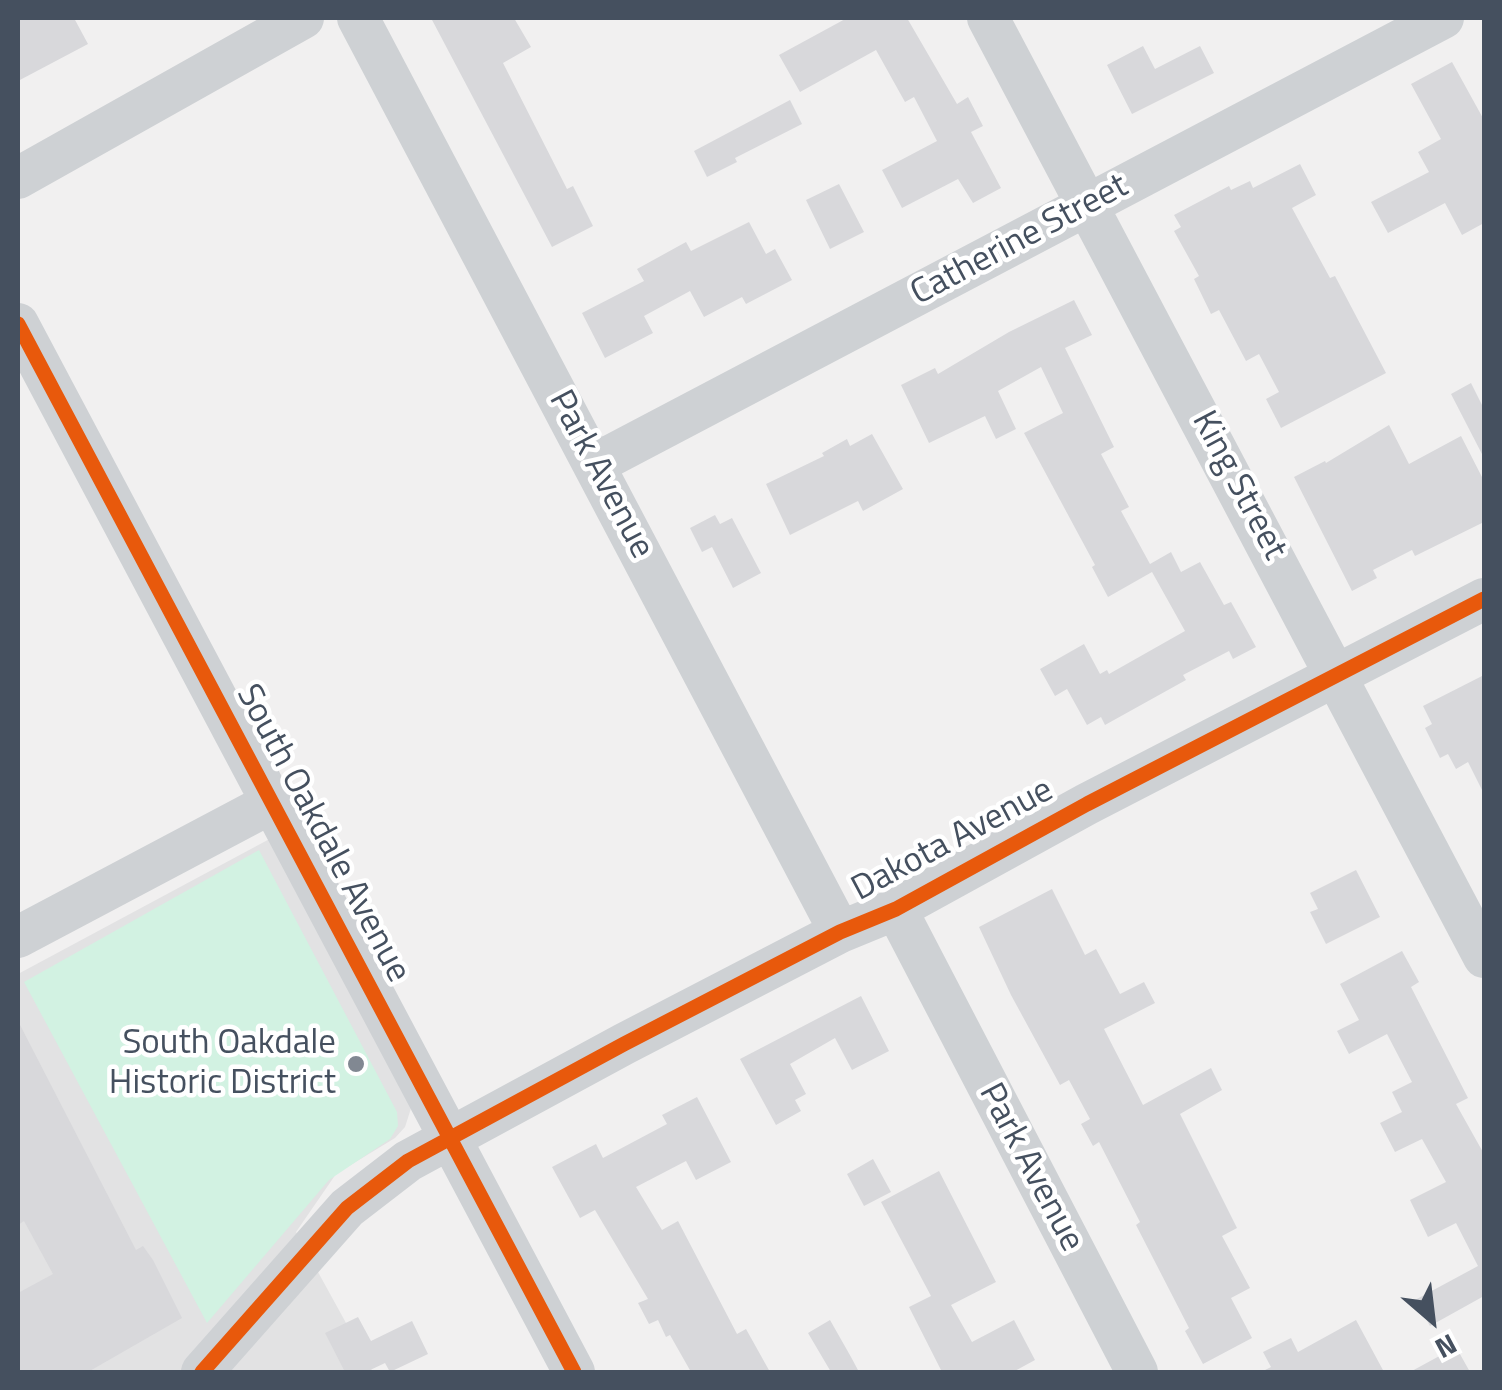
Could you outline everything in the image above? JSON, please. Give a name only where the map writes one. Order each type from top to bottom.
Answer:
[{"type":"street","points":[[18,178],[303,18]]},
{"type":"street","name":"Park Avenue","points":[[358,18],[840,932]]},
{"type":"street","name":"King Street","points":[[988,18],[1484,956]]},
{"type":"street","name":"Catherine Street","points":[[595,464],[1443,18]]},
{"type":"street","name":"South Oakdale Avenue","points":[[18,324],[574,1372]]},
{"type":"street","name":"Dakota Avenue","points":[[202,1372],[347,1208],[376,1183],[450,1136],[840,932],[896,910],[1088,804],[1484,599]]},
{"type":"street","points":[[18,936],[271,803]]},
{"type":"street","name":"Park Avenue","points":[[896,910],[1137,1372]]},
{"type":"shaded area","points":[[277,835],[414,1099],[405,1127],[395,1138],[336,1174],[296,1232],[373,1372],[18,1372],[18,974]]},
{"type":"green space","points":[[259,850],[397,1112],[398,1126],[390,1139],[329,1180],[207,1323],[24,982]]},
{"type":"building","points":[[18,18],[74,18],[88,44],[18,81]]},
{"type":"building","points":[[431,18],[514,18],[531,47],[503,63],[567,189],[573,186],[593,226],[552,247]]},
{"type":"building","points":[[847,18],[907,18],[957,104],[968,97],[983,126],[971,132],[1001,188],[973,203],[958,179],[902,208],[882,170],[937,141],[914,97],[905,102],[876,50],[800,92],[779,55]]},
{"type":"building","points":[[1143,46],[1155,69],[1200,46],[1214,73],[1132,114],[1107,65]]},
{"type":"building","points":[[1452,62],[1484,120],[1484,223],[1462,235],[1445,203],[1388,233],[1371,202],[1429,172],[1418,152],[1441,139],[1411,84]]},
{"type":"building","points":[[790,100],[802,124],[707,177],[694,151]]},
{"type":"building","points":[[1300,164],[1316,195],[1292,208],[1330,278],[1335,276],[1386,373],[1281,428],[1266,399],[1279,392],[1259,354],[1246,361],[1219,310],[1211,314],[1194,279],[1199,276],[1174,231],[1181,227],[1174,215],[1229,186],[1231,190],[1250,181],[1253,188]]},
{"type":"building","points":[[839,184],[864,232],[830,249],[806,200]]},
{"type":"building","points":[[749,222],[766,254],[775,249],[792,280],[746,304],[742,297],[704,317],[690,291],[644,316],[653,333],[605,358],[582,313],[644,281],[637,269],[686,242],[691,251]]},
{"type":"building","points":[[1074,300],[1092,335],[1065,348],[1114,447],[1101,454],[1129,507],[1121,511],[1150,564],[1171,552],[1181,572],[1200,562],[1224,605],[1231,602],[1256,647],[1233,659],[1229,651],[1105,725],[1101,717],[1087,725],[1067,689],[1055,696],[1040,669],[1084,644],[1100,674],[1107,670],[1109,674],[1185,631],[1152,572],[1108,597],[1092,567],[1095,565],[1024,433],[1063,413],[1041,367],[998,391],[1016,429],[996,439],[985,416],[929,443],[901,385],[935,368],[938,374]]},
{"type":"building","points":[[1471,383],[1484,409],[1484,458],[1451,394]]},
{"type":"building","points":[[1389,425],[1409,464],[1461,436],[1484,481],[1484,522],[1415,556],[1412,550],[1373,570],[1377,578],[1352,591],[1294,477],[1326,463]]},
{"type":"building","points":[[872,434],[903,489],[863,511],[858,501],[790,535],[766,484],[824,456],[822,453],[847,439],[850,446]]},
{"type":"building","points":[[715,515],[720,524],[732,518],[761,573],[733,588],[712,547],[702,552],[690,528]]},
{"type":"building","points":[[1484,675],[1484,794],[1468,762],[1456,769],[1448,754],[1440,758],[1425,728],[1432,724],[1423,706]]},
{"type":"building","points":[[1356,870],[1380,917],[1326,944],[1310,912],[1318,909],[1310,893]]},
{"type":"building","points":[[1052,889],[1085,955],[1096,949],[1120,994],[1144,982],[1155,1003],[1104,1029],[1143,1105],[1211,1068],[1222,1090],[1180,1114],[1237,1228],[1222,1236],[1250,1288],[1231,1298],[1252,1338],[1203,1364],[1185,1331],[1189,1328],[1136,1225],[1140,1222],[1099,1142],[1093,1146],[1081,1124],[1090,1119],[1069,1080],[1060,1085],[979,927]]},
{"type":"building","points":[[1402,951],[1419,982],[1411,987],[1468,1098],[1456,1104],[1484,1154],[1484,1296],[1430,1326],[1415,1300],[1478,1266],[1456,1223],[1428,1237],[1410,1200],[1446,1182],[1422,1139],[1395,1152],[1380,1123],[1402,1112],[1392,1092],[1412,1082],[1387,1034],[1349,1054],[1337,1031],[1359,1020],[1340,984]]},
{"type":"building","points":[[861,996],[889,1051],[852,1070],[835,1038],[790,1064],[806,1094],[795,1100],[801,1111],[776,1125],[740,1059]]},
{"type":"building","points":[[18,1021],[136,1250],[143,1246],[153,1260],[182,1318],[88,1372],[18,1372],[18,1293],[53,1274],[24,1221],[18,1225]]},
{"type":"building","points":[[697,1097],[731,1162],[696,1180],[686,1161],[636,1187],[662,1230],[678,1221],[737,1334],[746,1329],[770,1372],[691,1372],[658,1320],[649,1324],[638,1303],[648,1299],[595,1210],[580,1218],[552,1167],[596,1144],[603,1158],[667,1124],[662,1115]]},
{"type":"building","points":[[873,1159],[891,1192],[864,1206],[847,1174]]},
{"type":"building","points":[[939,1171],[996,1282],[951,1305],[972,1342],[1014,1320],[1035,1360],[1013,1372],[942,1372],[909,1307],[931,1296],[881,1202]]},
{"type":"building","points":[[358,1317],[371,1341],[412,1321],[428,1354],[390,1372],[385,1363],[366,1372],[345,1372],[325,1333]]},
{"type":"building","points":[[830,1320],[859,1372],[831,1372],[808,1333]]},
{"type":"building","points":[[1356,1320],[1384,1372],[1261,1372],[1271,1367],[1263,1352],[1291,1338],[1298,1352]]},
{"type":"building","points":[[1456,1347],[1470,1372],[1410,1372]]},
{"type":"cycle path","points":[[18,324],[574,1372]]},
{"type":"cycle path","points":[[202,1372],[347,1208],[408,1161],[624,1044],[840,932],[896,909],[1087,804],[1484,599]]},
{"type":"place","name":"South Oakdale Historic District","points":[[356,1064]]}]
